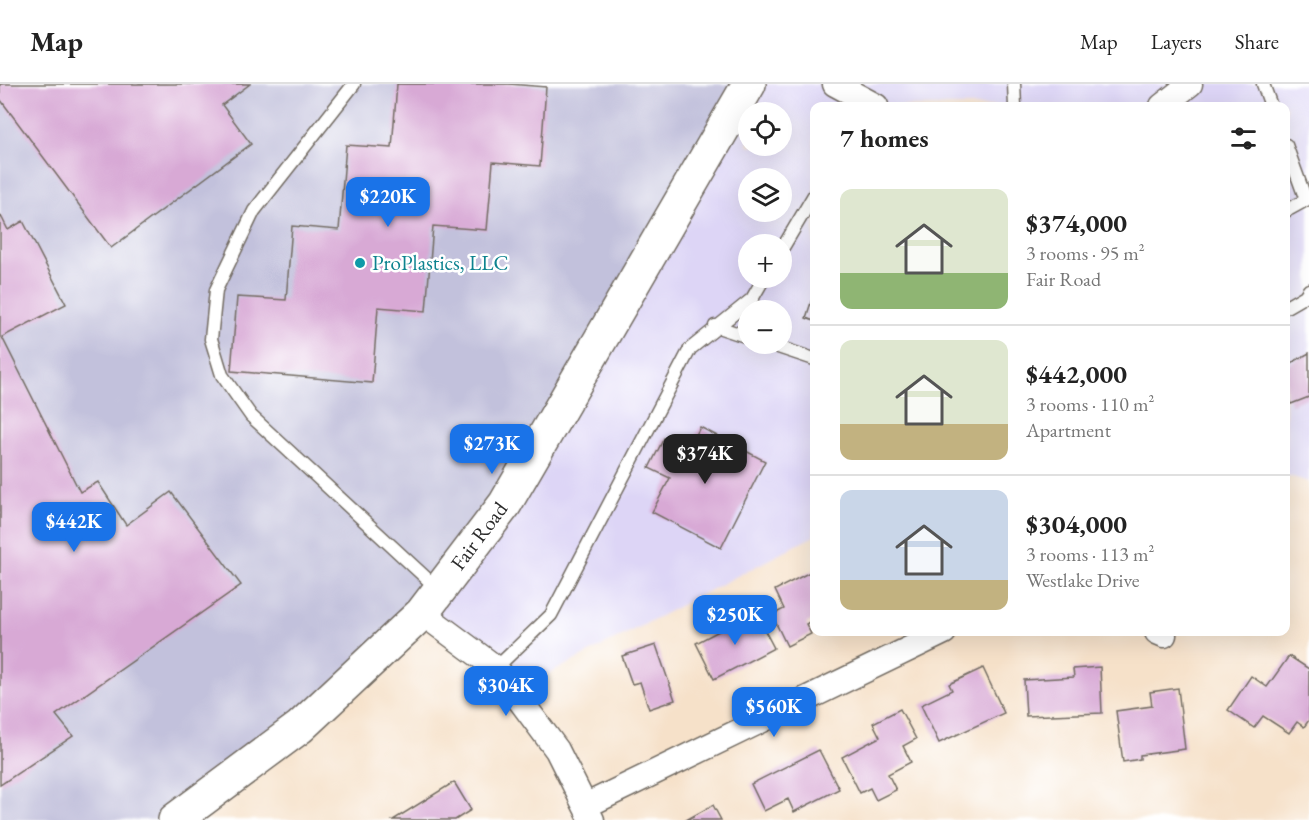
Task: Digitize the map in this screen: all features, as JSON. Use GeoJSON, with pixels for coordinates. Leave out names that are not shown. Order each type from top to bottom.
{"type":"FeatureCollection","features":[{"type":"Feature","properties":{"kind":"main road","name":"Fair Road"},"geometry":{"type":"LineString","coordinates":[[175,820],[300,727],[430,601],[505,504],[749,84]]}},
{"type":"Feature","properties":{"kind":"street"},"geometry":{"type":"LineString","coordinates":[[835,84],[869,102]]}},
{"type":"Feature","properties":{"kind":"street"},"geometry":{"type":"LineString","coordinates":[[1166,102],[1190,84]]}},
{"type":"Feature","properties":{"kind":"street"},"geometry":{"type":"LineString","coordinates":[[430,601],[496,668],[557,750],[589,813],[936,636]]}},
{"type":"Feature","properties":{"kind":"lane"},"geometry":{"type":"LineString","coordinates":[[354,84],[254,211],[216,290],[211,339],[222,375],[251,416],[430,601]]}},
{"type":"Feature","properties":{"kind":"lane"},"geometry":{"type":"LineString","coordinates":[[1014,84],[1015,102]]}},
{"type":"Feature","properties":{"kind":"lane"},"geometry":{"type":"LineString","coordinates":[[1263,84],[1270,102]]}},
{"type":"Feature","properties":{"kind":"lane"},"geometry":{"type":"LineString","coordinates":[[1290,156],[1308,205],[1290,210]]}},
{"type":"Feature","properties":{"kind":"lane"},"geometry":{"type":"LineString","coordinates":[[791,234],[810,202]]}},
{"type":"Feature","properties":{"kind":"lane"},"geometry":{"type":"LineString","coordinates":[[496,668],[551,615],[690,349],[715,326],[752,298],[758,288]]}},
{"type":"Feature","properties":{"kind":"lane"},"geometry":{"type":"LineString","coordinates":[[1290,305],[1305,296],[1309,290]]}},
{"type":"Feature","properties":{"kind":"lane"},"geometry":{"type":"LineString","coordinates":[[715,326],[738,334]]}},
{"type":"Feature","properties":{"kind":"lane"},"geometry":{"type":"LineString","coordinates":[[792,352],[810,358]]}},
{"type":"Feature","properties":{"kind":"shaded area"},"geometry":{"type":"Polygon","coordinates":[[[0,84],[749,84],[439,590],[175,820],[0,820],[0,84]]]}},
{"type":"Feature","properties":{"kind":"shaded area"},"geometry":{"type":"Polygon","coordinates":[[[749,84],[1309,84],[1309,482],[1290,476],[1290,102],[810,102],[810,538],[514,692],[422,613],[749,84]]]}},
{"type":"Feature","properties":{"kind":"building"},"geometry":{"type":"Polygon","coordinates":[[[0,84],[250,84],[222,105],[251,144],[111,248],[0,99],[0,84]]]}},
{"type":"Feature","properties":{"kind":"building","name":"ProPlastics, LLC"},"geometry":{"type":"Polygon","coordinates":[[[397,84],[509,84],[546,87],[540,166],[493,162],[487,230],[433,226],[426,311],[378,307],[372,383],[231,371],[237,297],[286,300],[292,226],[339,230],[346,145],[392,148],[397,84]]]}},
{"type":"Feature","properties":{"kind":"building"},"geometry":{"type":"Polygon","coordinates":[[[0,214],[8,230],[23,221],[66,304],[2,337],[80,492],[98,482],[126,525],[171,492],[241,585],[56,715],[73,736],[0,785],[0,214]]]}},
{"type":"Feature","properties":{"kind":"building"},"geometry":{"type":"Polygon","coordinates":[[[810,306],[810,320],[806,318],[810,306]]]}},
{"type":"Feature","properties":{"kind":"building"},"geometry":{"type":"Polygon","coordinates":[[[1309,353],[1309,397],[1291,404],[1290,402],[1290,364],[1309,353]]]}},
{"type":"Feature","properties":{"kind":"building"},"geometry":{"type":"Polygon","coordinates":[[[700,427],[765,461],[721,548],[652,512],[670,478],[649,468],[664,438],[688,451],[700,427]]]}},
{"type":"Feature","properties":{"kind":"building"},"geometry":{"type":"Polygon","coordinates":[[[810,572],[810,622],[806,624],[810,634],[787,646],[772,615],[784,609],[775,590],[810,572]]]}},
{"type":"Feature","properties":{"kind":"building"},"geometry":{"type":"Polygon","coordinates":[[[755,612],[774,648],[714,679],[696,643],[755,612]]]}},
{"type":"Feature","properties":{"kind":"building"},"geometry":{"type":"Polygon","coordinates":[[[656,645],[675,700],[649,709],[640,682],[632,684],[622,656],[656,645]]]}},
{"type":"Feature","properties":{"kind":"building"},"geometry":{"type":"Polygon","coordinates":[[[1289,656],[1309,669],[1309,720],[1304,727],[1297,722],[1289,733],[1263,716],[1254,728],[1228,710],[1251,676],[1267,687],[1289,656]]]}},
{"type":"Feature","properties":{"kind":"building"},"geometry":{"type":"Polygon","coordinates":[[[1100,667],[1102,713],[1026,716],[1024,680],[1074,677],[1073,669],[1100,667]]]}},
{"type":"Feature","properties":{"kind":"building"},"geometry":{"type":"Polygon","coordinates":[[[983,668],[1004,713],[939,743],[921,705],[952,690],[949,684],[983,668]]]}},
{"type":"Feature","properties":{"kind":"building"},"geometry":{"type":"Polygon","coordinates":[[[1178,688],[1185,749],[1140,755],[1140,759],[1123,762],[1116,711],[1152,706],[1150,692],[1178,688]]]}},
{"type":"Feature","properties":{"kind":"building"},"geometry":{"type":"Polygon","coordinates":[[[900,709],[916,739],[903,746],[911,762],[888,774],[896,790],[876,800],[870,788],[860,793],[842,757],[880,737],[873,723],[900,709]]]}},
{"type":"Feature","properties":{"kind":"building"},"geometry":{"type":"Polygon","coordinates":[[[819,750],[839,789],[794,812],[788,799],[764,811],[751,784],[819,750]]]}},
{"type":"Feature","properties":{"kind":"building"},"geometry":{"type":"Polygon","coordinates":[[[454,782],[471,810],[455,820],[393,820],[454,782]]]}},
{"type":"Feature","properties":{"kind":"building"},"geometry":{"type":"Polygon","coordinates":[[[713,805],[721,820],[686,820],[713,805]]]}},
{"type":"Feature","properties":{"kind":"place","name":"ProPlastics, LLC"},"geometry":{"type":"Point","coordinates":[360,263]}}]}
